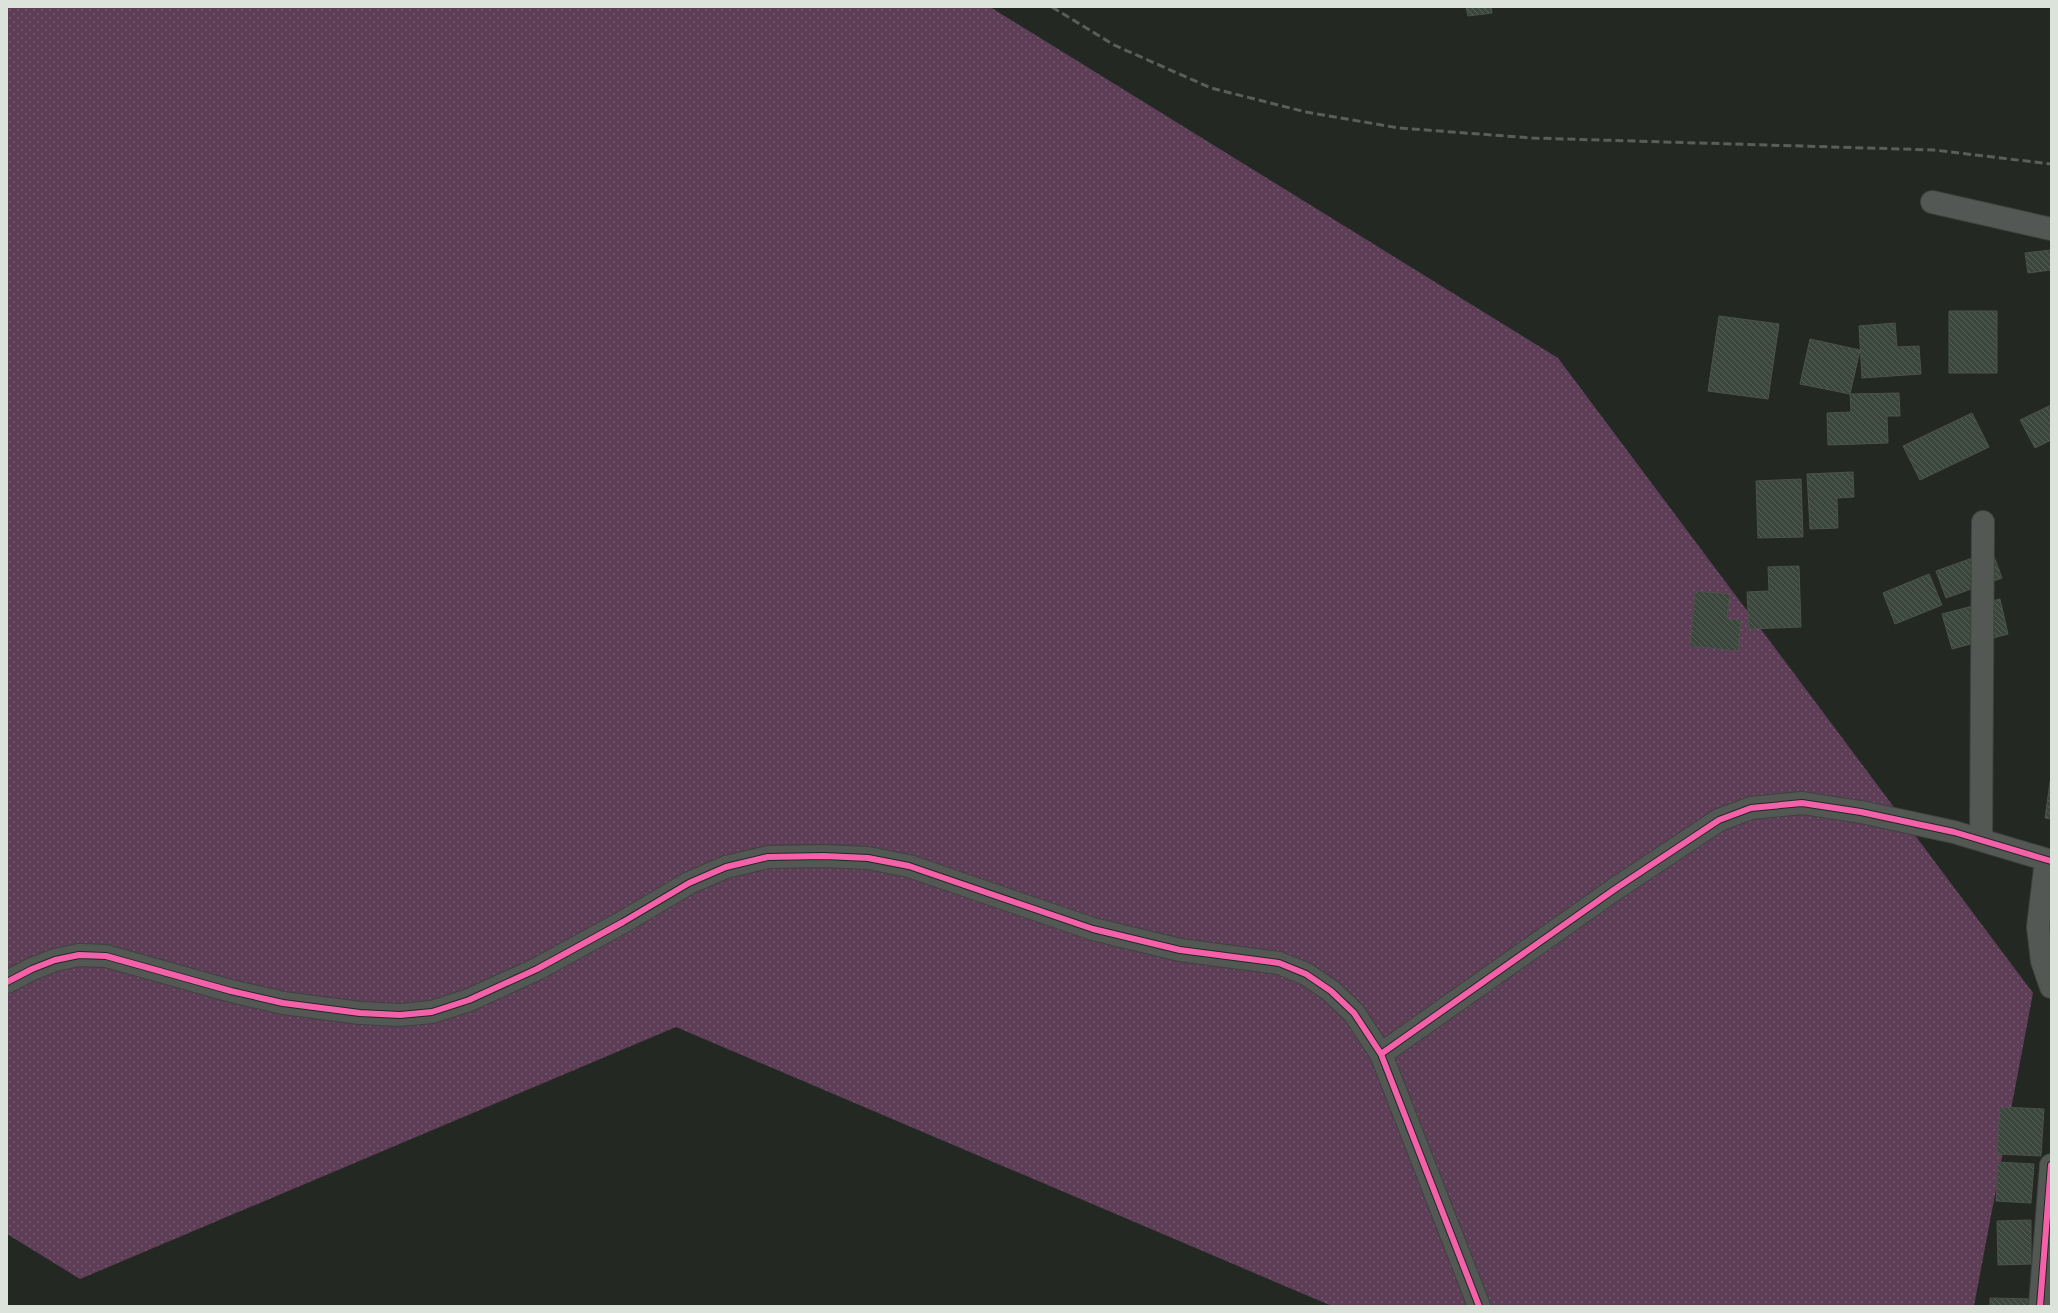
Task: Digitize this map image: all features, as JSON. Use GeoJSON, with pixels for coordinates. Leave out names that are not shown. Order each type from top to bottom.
{"type":"FeatureCollection","features":[{"type":"Feature","properties":{"kind":"street"},"geometry":{"type":"LineString","coordinates":[[1932,202],[2051,229]]}},
{"type":"Feature","properties":{"kind":"street"},"geometry":{"type":"LineString","coordinates":[[1981,840],[1983,522]]}},
{"type":"Feature","properties":{"kind":"street"},"geometry":{"type":"LineString","coordinates":[[1381,1054],[1615,889],[1719,820],[1751,808],[1802,803],[1861,812],[1954,832],[2049,861],[2038,927],[2042,961],[2051,988]]}},
{"type":"Feature","properties":{"kind":"street"},"geometry":{"type":"LineString","coordinates":[[7,982],[32,969],[55,960],[79,955],[106,956],[231,991],[284,1003],[367,1014],[400,1015],[432,1012],[470,1000],[537,969],[623,922],[688,883],[726,867],[768,857],[824,856],[868,858],[909,866],[1093,929],[1173,948],[1278,963],[1306,974],[1331,991],[1354,1013],[1381,1054],[1479,1306]]}},
{"type":"Feature","properties":{"kind":"street"},"geometry":{"type":"LineString","coordinates":[[2040,1306],[2051,1165]]}},
{"type":"Feature","properties":{"kind":"shaded area"},"geometry":{"type":"Polygon","coordinates":[[[7,7],[990,7],[1558,358],[2033,993],[1974,1306],[1332,1306],[676,1027],[80,1279],[7,1234],[7,7]]]}},
{"type":"Feature","properties":{"kind":"building"},"geometry":{"type":"Polygon","coordinates":[[[1466,7],[1491,7],[1492,13],[1468,16],[1466,7]]]}},
{"type":"Feature","properties":{"kind":"building"},"geometry":{"type":"Polygon","coordinates":[[[2051,250],[2051,270],[2028,273],[2025,253],[2051,250]]]}},
{"type":"Feature","properties":{"kind":"building"},"geometry":{"type":"Polygon","coordinates":[[[1949,311],[1997,311],[1997,373],[1949,373],[1949,311]]]}},
{"type":"Feature","properties":{"kind":"building"},"geometry":{"type":"Polygon","coordinates":[[[1719,316],[1779,324],[1768,399],[1708,391],[1719,316]]]}},
{"type":"Feature","properties":{"kind":"building"},"geometry":{"type":"Polygon","coordinates":[[[1895,323],[1897,347],[1919,346],[1921,374],[1862,378],[1859,326],[1895,323]]]}},
{"type":"Feature","properties":{"kind":"building"},"geometry":{"type":"Polygon","coordinates":[[[1810,339],[1860,350],[1850,394],[1800,384],[1810,339]]]}},
{"type":"Feature","properties":{"kind":"building"},"geometry":{"type":"Polygon","coordinates":[[[1899,393],[1900,416],[1887,416],[1888,443],[1828,445],[1827,413],[1851,412],[1850,394],[1899,393]]]}},
{"type":"Feature","properties":{"kind":"building"},"geometry":{"type":"Polygon","coordinates":[[[2051,405],[2051,440],[2035,448],[2020,420],[2051,405]]]}},
{"type":"Feature","properties":{"kind":"building"},"geometry":{"type":"Polygon","coordinates":[[[1972,413],[1989,447],[1920,480],[1903,446],[1972,413]]]}},
{"type":"Feature","properties":{"kind":"building"},"geometry":{"type":"Polygon","coordinates":[[[1853,472],[1854,497],[1837,498],[1838,528],[1810,529],[1807,474],[1853,472]]]}},
{"type":"Feature","properties":{"kind":"building"},"geometry":{"type":"Polygon","coordinates":[[[1801,479],[1803,537],[1758,538],[1756,481],[1801,479]]]}},
{"type":"Feature","properties":{"kind":"building"},"geometry":{"type":"Polygon","coordinates":[[[1992,551],[2002,578],[1946,598],[1936,571],[1992,551]]]}},
{"type":"Feature","properties":{"kind":"building"},"geometry":{"type":"Polygon","coordinates":[[[1799,566],[1801,627],[1749,629],[1747,592],[1769,591],[1768,567],[1799,566]]]}},
{"type":"Feature","properties":{"kind":"building"},"geometry":{"type":"Polygon","coordinates":[[[1929,574],[1942,605],[1895,624],[1883,593],[1929,574]]]}},
{"type":"Feature","properties":{"kind":"building"},"geometry":{"type":"Polygon","coordinates":[[[1695,591],[1730,594],[1727,619],[1741,620],[1738,651],[1690,646],[1695,591]]]}},
{"type":"Feature","properties":{"kind":"building"},"geometry":{"type":"Polygon","coordinates":[[[2000,599],[2008,634],[1952,649],[1942,614],[2000,599]]]}},
{"type":"Feature","properties":{"kind":"building"},"geometry":{"type":"Polygon","coordinates":[[[2051,775],[2051,819],[2045,818],[2051,775]]]}},
{"type":"Feature","properties":{"kind":"building"},"geometry":{"type":"Polygon","coordinates":[[[2000,1107],[2044,1109],[2041,1156],[1997,1154],[2000,1107]]]}},
{"type":"Feature","properties":{"kind":"building"},"geometry":{"type":"Polygon","coordinates":[[[1998,1162],[2034,1164],[2031,1203],[1996,1201],[1998,1162]]]}},
{"type":"Feature","properties":{"kind":"building"},"geometry":{"type":"Polygon","coordinates":[[[2031,1220],[2031,1264],[1998,1265],[1997,1221],[2031,1220]]]}},
{"type":"Feature","properties":{"kind":"building"},"geometry":{"type":"Polygon","coordinates":[[[1990,1298],[2032,1299],[2032,1306],[1990,1306],[1990,1298]]]}},
{"type":"Feature","properties":{"kind":"railway"},"geometry":{"type":"LineString","coordinates":[[1052,7],[1114,45],[1211,88],[1306,112],[1399,128],[1532,138],[1934,150],[2051,164]]}},
{"type":"Feature","properties":{"kind":"cycle path"},"geometry":{"type":"LineString","coordinates":[[1381,1054],[1615,889],[1719,820],[1751,808],[1802,803],[1861,812],[1954,832],[2051,861]]}},
{"type":"Feature","properties":{"kind":"cycle path"},"geometry":{"type":"LineString","coordinates":[[7,982],[32,969],[55,960],[79,955],[106,956],[231,991],[283,1003],[360,1013],[400,1015],[432,1012],[469,1000],[537,969],[623,922],[689,883],[726,867],[768,857],[824,856],[868,858],[909,866],[1093,929],[1180,950],[1279,963],[1306,974],[1331,991],[1354,1013],[1381,1054],[1479,1306]]}},
{"type":"Feature","properties":{"kind":"cycle path"},"geometry":{"type":"LineString","coordinates":[[2040,1306],[2051,1165]]}}]}
